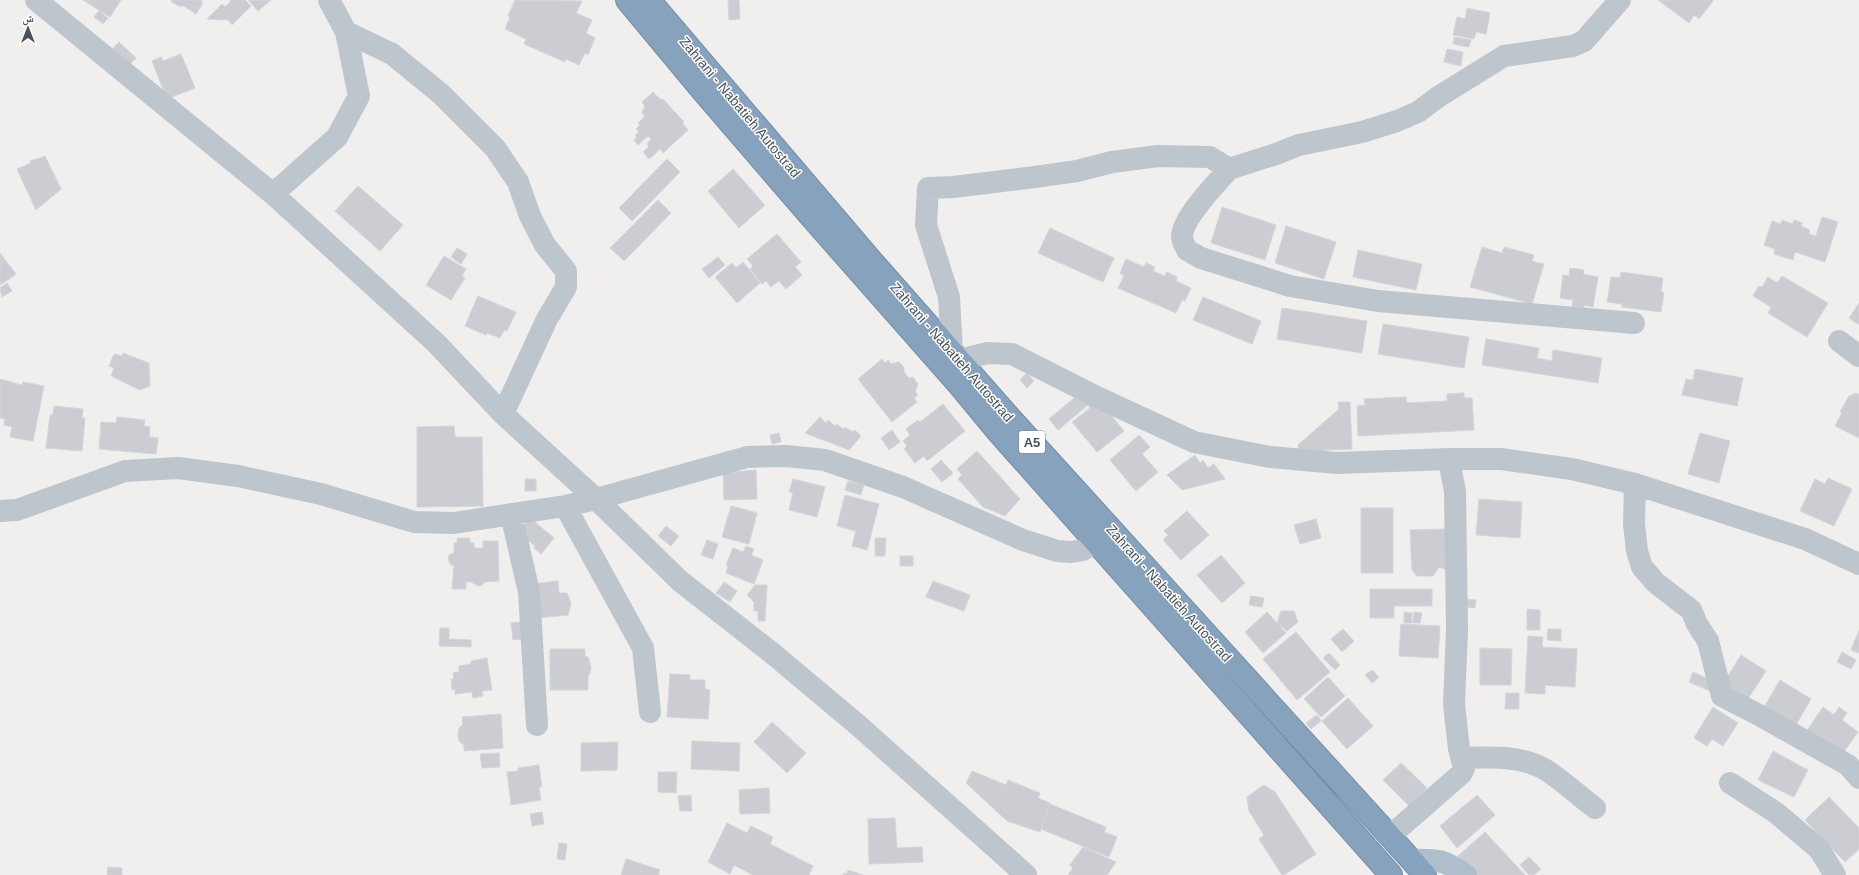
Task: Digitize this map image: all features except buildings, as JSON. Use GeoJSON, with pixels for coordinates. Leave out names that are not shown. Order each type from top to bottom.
{"type":"FeatureCollection","features":[{"type":"Feature","properties":{"kind":"highway","name":"Zahrani - Nabatieh Autostrad"},"geometry":{"type":"LineString","coordinates":[[627,0],[766,164],[961,368]]}},
{"type":"Feature","properties":{"kind":"highway","name":"Zahrani - Nabatieh Autostrad"},"geometry":{"type":"LineString","coordinates":[[649,0],[961,368],[1096,542],[1391,875]]}},
{"type":"Feature","properties":{"kind":"highway","name":"Zahrani - Nabatieh Autostrad"},"geometry":{"type":"LineString","coordinates":[[1005,426],[1390,836],[1418,868]]}},
{"type":"Feature","properties":{"kind":"main road"},"geometry":{"type":"LineString","coordinates":[[1418,868],[1437,860],[1455,867],[1466,875]]}},
{"type":"Feature","properties":{"kind":"street"},"geometry":{"type":"LineString","coordinates":[[36,0],[273,194],[436,343],[503,414],[596,499],[680,581],[772,653],[847,716],[1026,875]]}},
{"type":"Feature","properties":{"kind":"street"},"geometry":{"type":"LineString","coordinates":[[273,194],[337,136],[360,96],[346,32],[329,0]]}},
{"type":"Feature","properties":{"kind":"street"},"geometry":{"type":"LineString","coordinates":[[1620,0],[1584,41],[1573,46],[1504,56],[1438,97],[1418,112],[1397,121],[1362,132],[1299,145],[1229,170],[1194,211],[1182,236],[1187,250],[1201,258],[1290,286],[1378,301],[1634,323]]}},
{"type":"Feature","properties":{"kind":"street"},"geometry":{"type":"LineString","coordinates":[[346,32],[392,54],[441,94],[495,148],[518,182],[530,216],[545,245],[566,271],[566,287],[547,319],[503,414]]}},
{"type":"Feature","properties":{"kind":"street"},"geometry":{"type":"LineString","coordinates":[[1229,170],[1210,157],[1138,157],[1035,177],[953,187],[928,188],[926,225],[949,297],[961,368],[988,352],[1012,354],[1194,442],[1270,457],[1337,462],[1501,459],[1572,469],[1635,484],[1805,539],[1859,564]]}},
{"type":"Feature","properties":{"kind":"street"},"geometry":{"type":"LineString","coordinates":[[1839,341],[1859,356]]}},
{"type":"Feature","properties":{"kind":"street"},"geometry":{"type":"LineString","coordinates":[[0,511],[17,510],[125,471],[178,468],[238,476],[320,494],[414,522],[454,523],[564,506],[596,499],[747,457],[786,456],[825,460],[903,487],[1024,540],[1057,551],[1071,552],[1083,550],[1096,542]]}},
{"type":"Feature","properties":{"kind":"street"},"geometry":{"type":"LineString","coordinates":[[1390,836],[1461,774],[1464,768],[1459,749],[1454,704],[1457,631],[1455,492],[1449,459]]}},
{"type":"Feature","properties":{"kind":"street"},"geometry":{"type":"LineString","coordinates":[[1635,484],[1634,524],[1637,551],[1642,567],[1656,583],[1691,610],[1697,624],[1708,641],[1722,696],[1848,765],[1859,778]]}},
{"type":"Feature","properties":{"kind":"street"},"geometry":{"type":"LineString","coordinates":[[564,506],[644,648],[650,712]]}},
{"type":"Feature","properties":{"kind":"street"},"geometry":{"type":"LineString","coordinates":[[511,514],[529,592],[537,725]]}},
{"type":"Feature","properties":{"kind":"street"},"geometry":{"type":"LineString","coordinates":[[1462,758],[1494,756],[1533,765],[1546,770],[1595,808]]}},
{"type":"Feature","properties":{"kind":"street"},"geometry":{"type":"LineString","coordinates":[[1730,783],[1775,812],[1819,849],[1835,875]]}}]}
